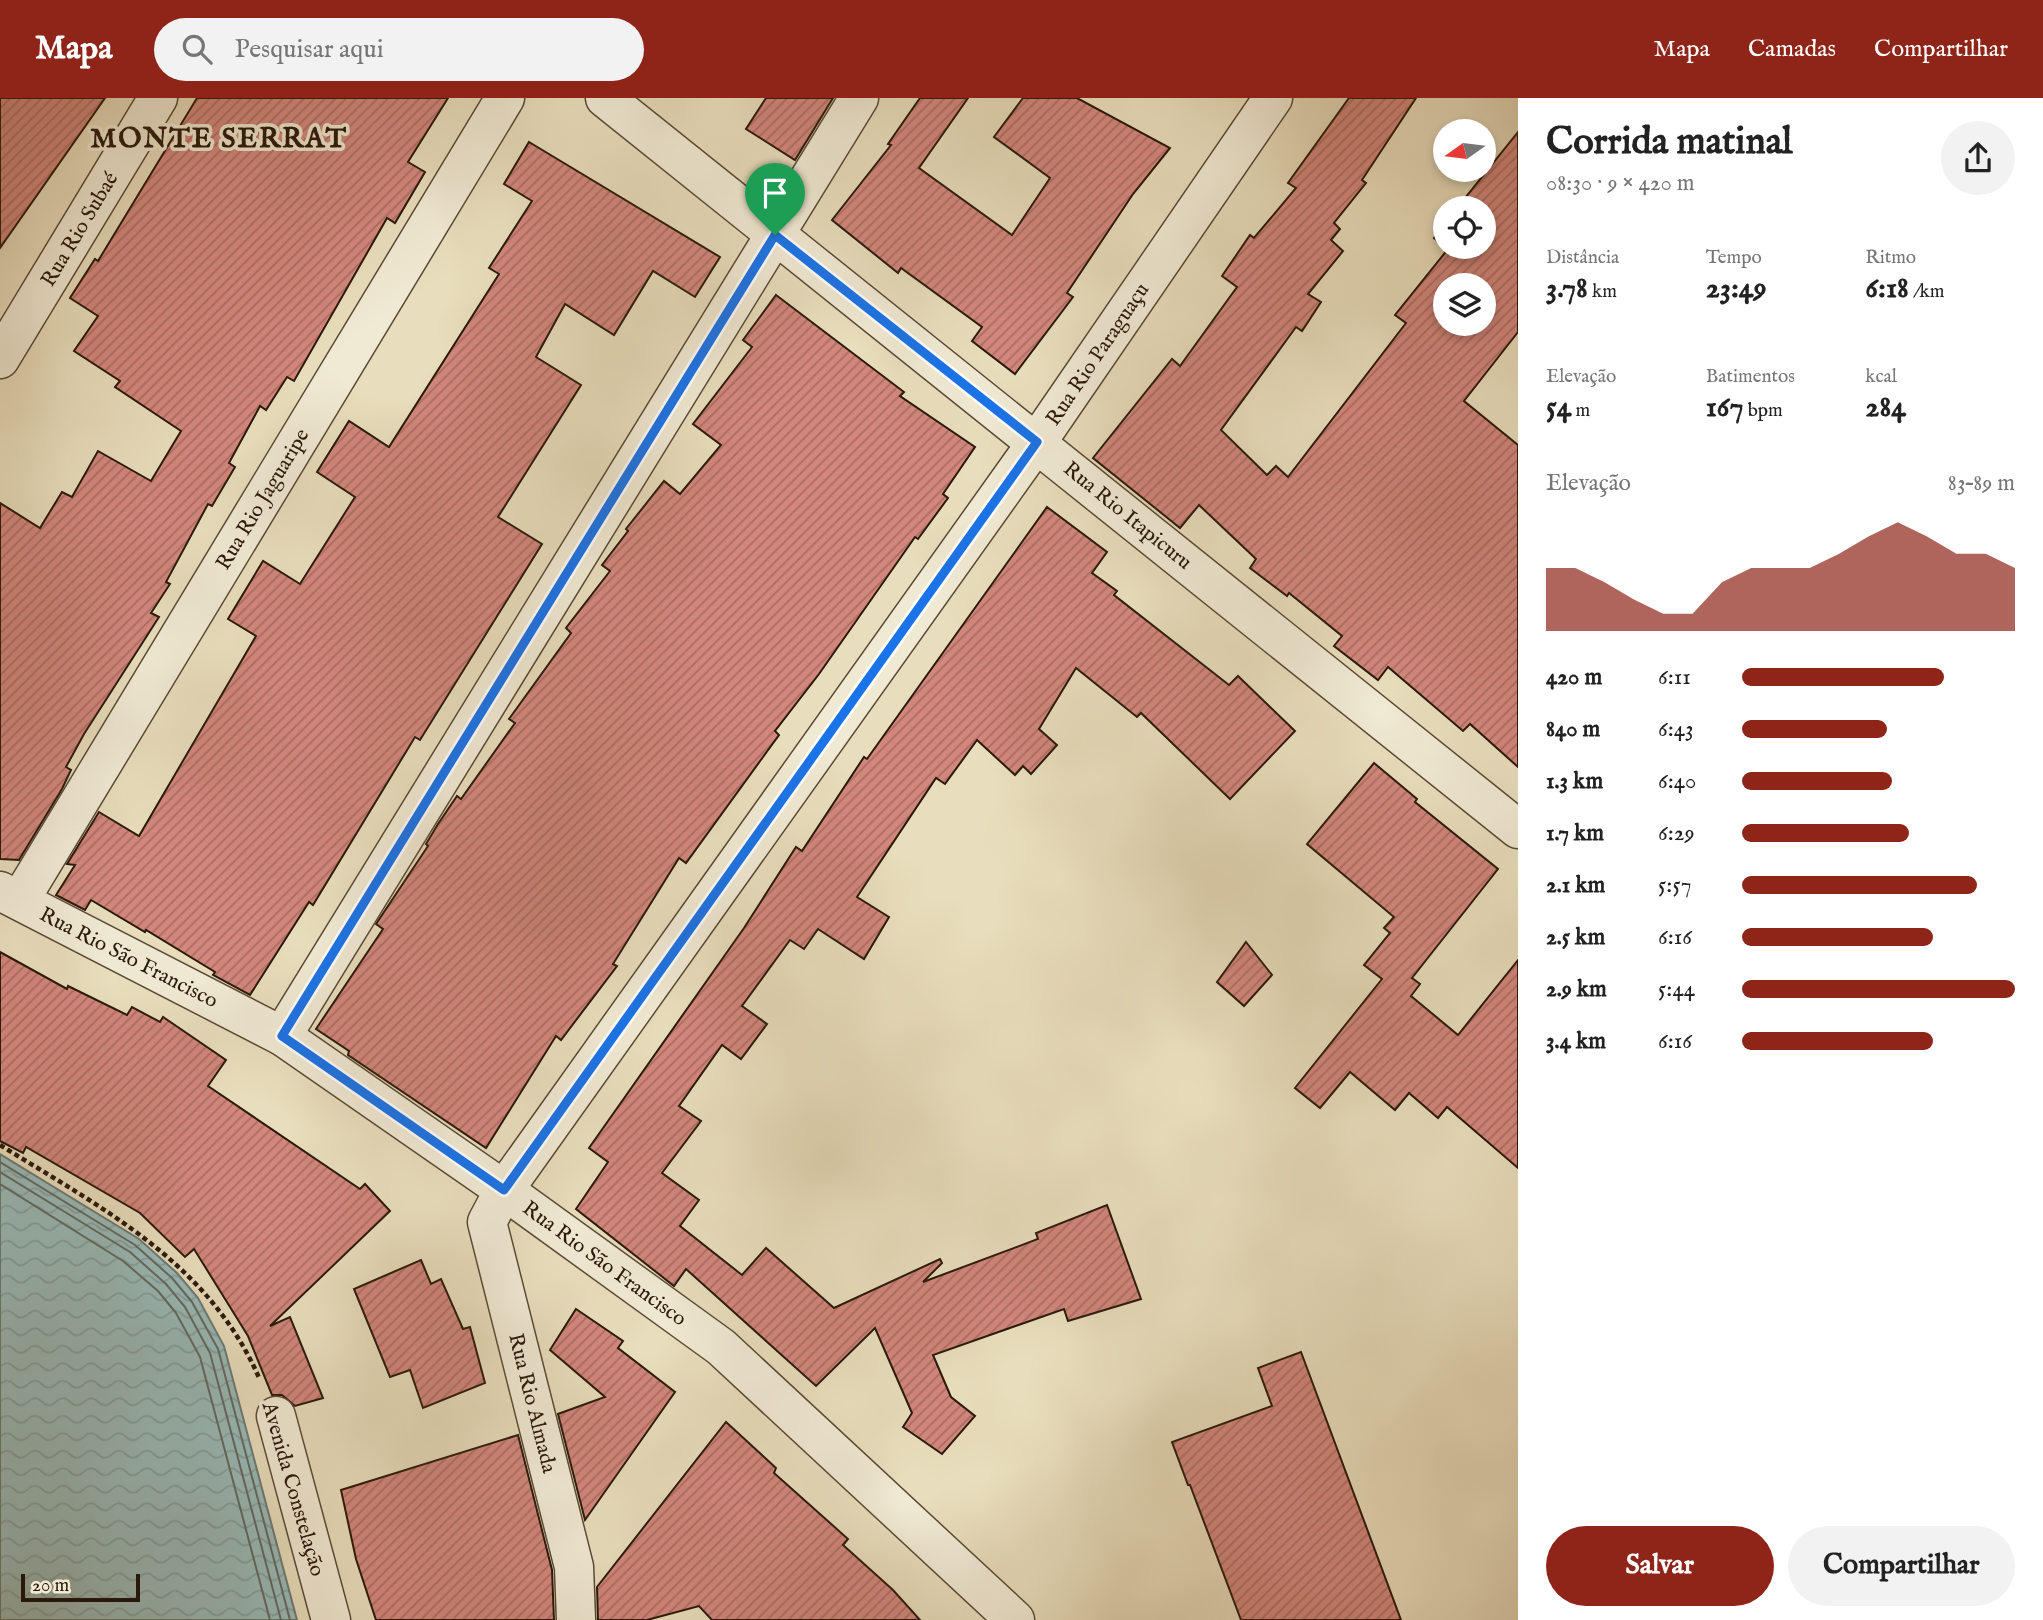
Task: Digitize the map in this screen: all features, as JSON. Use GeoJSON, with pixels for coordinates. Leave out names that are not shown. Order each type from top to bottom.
{"type":"FeatureCollection","features":[{"type":"Feature","properties":{"kind":"street","name":"Rua Rio Subaé"},"geometry":{"type":"LineString","coordinates":[[0,359],[158,98]]}},
{"type":"Feature","properties":{"kind":"street","name":"Rua Rio Jaguaripe"},"geometry":{"type":"LineString","coordinates":[[10,896],[505,98]]}},
{"type":"Feature","properties":{"kind":"street","name":"Rua Rio Itapicuru"},"geometry":{"type":"LineString","coordinates":[[605,98],[1518,829]]}},
{"type":"Feature","properties":{"kind":"street"},"geometry":{"type":"LineString","coordinates":[[282,1036],[859,98]]}},
{"type":"Feature","properties":{"kind":"street","name":"Rua Rio Paraguaçu"},"geometry":{"type":"LineString","coordinates":[[504,1190],[1037,442],[1273,98]]}},
{"type":"Feature","properties":{"kind":"street","name":"Rua Rio São Francisco"},"geometry":{"type":"LineString","coordinates":[[10,896],[282,1036],[504,1190],[721,1347],[1015,1620]]}},
{"type":"Feature","properties":{"kind":"street","name":"Rua Rio Almada"},"geometry":{"type":"LineString","coordinates":[[504,1190],[487,1222],[574,1567],[576,1620]]}},
{"type":"Feature","properties":{"kind":"street","name":"Avenida Constelação"},"geometry":{"type":"LineString","coordinates":[[276,1416],[331,1620]]}},
{"type":"Feature","properties":{"kind":"path","name":"Avenida Constelação"},"geometry":{"type":"LineString","coordinates":[[0,1145],[132,1227],[175,1260],[214,1305],[248,1351],[276,1416]]}},
{"type":"Feature","properties":{"kind":"water"},"geometry":{"type":"Polygon","coordinates":[[[0,1154],[139,1239],[177,1273],[198,1298],[224,1346],[297,1620],[0,1620],[0,1154]]]}},
{"type":"Feature","properties":{"kind":"building"},"geometry":{"type":"Polygon","coordinates":[[[0,98],[105,98],[0,248],[0,98]]]}},
{"type":"Feature","properties":{"kind":"building"},"geometry":{"type":"Polygon","coordinates":[[[197,98],[448,98],[408,162],[425,172],[395,223],[387,218],[294,381],[287,377],[266,410],[260,406],[229,463],[235,467],[212,506],[208,504],[166,582],[170,584],[151,613],[159,617],[84,734],[66,767],[71,770],[62,789],[19,860],[0,859],[0,503],[40,528],[62,492],[72,497],[98,451],[151,481],[181,431],[115,387],[120,381],[74,351],[98,316],[70,298],[95,259],[98,261],[197,98]]]}},
{"type":"Feature","properties":{"kind":"building"},"geometry":{"type":"Polygon","coordinates":[[[766,98],[833,98],[795,160],[746,129],[766,98]]]}},
{"type":"Feature","properties":{"kind":"building"},"geometry":{"type":"Polygon","coordinates":[[[920,98],[968,98],[919,168],[1012,235],[1050,178],[994,137],[1023,98],[1077,98],[1170,148],[1133,194],[1067,293],[1073,297],[1015,374],[972,341],[982,327],[901,268],[898,273],[832,220],[891,145],[888,144],[920,98]]]}},
{"type":"Feature","properties":{"kind":"building"},"geometry":{"type":"Polygon","coordinates":[[[1349,98],[1416,98],[1362,180],[1366,183],[1334,223],[1340,229],[1331,240],[1343,251],[1308,294],[1321,302],[1302,331],[1296,327],[1221,430],[1267,475],[1276,466],[1288,477],[1406,323],[1395,315],[1440,259],[1496,259],[1496,196],[1467,196],[1478,182],[1496,182],[1496,159],[1518,132],[1518,332],[1464,401],[1518,445],[1518,767],[1470,724],[1463,731],[1388,667],[1378,680],[1334,646],[1342,636],[1289,593],[1287,596],[1250,568],[1256,559],[1199,505],[1180,528],[1093,458],[1172,359],[1180,366],[1237,287],[1222,276],[1250,235],[1254,238],[1296,188],[1288,183],[1349,98]]]}},
{"type":"Feature","properties":{"kind":"building"},"geometry":{"type":"Polygon","coordinates":[[[529,142],[720,257],[695,297],[653,271],[614,335],[565,304],[536,357],[581,385],[498,517],[542,544],[420,740],[415,737],[313,905],[309,902],[250,995],[213,975],[215,972],[146,930],[145,932],[91,900],[85,910],[56,895],[75,865],[67,864],[99,812],[139,836],[256,636],[228,619],[263,561],[300,584],[355,497],[317,472],[349,421],[389,447],[499,274],[489,268],[532,201],[504,184],[529,142]]]}},
{"type":"Feature","properties":{"kind":"building"},"geometry":{"type":"Polygon","coordinates":[[[776,295],[904,392],[900,396],[975,447],[943,494],[948,498],[918,539],[915,537],[819,674],[775,731],[779,735],[686,863],[679,858],[613,964],[617,966],[561,1040],[556,1036],[486,1148],[348,1055],[349,1051],[316,1029],[383,929],[376,924],[428,846],[426,844],[438,824],[457,796],[461,799],[515,723],[509,719],[571,633],[566,628],[610,571],[602,565],[628,531],[626,529],[664,481],[680,494],[721,445],[693,424],[752,347],[743,340],[776,295]]]}},
{"type":"Feature","properties":{"kind":"building"},"geometry":{"type":"Polygon","coordinates":[[[1047,507],[1107,552],[1092,573],[1117,591],[1114,595],[1229,685],[1238,676],[1295,731],[1230,799],[1141,713],[1137,717],[1076,668],[1039,729],[1057,745],[1031,774],[1023,766],[1015,775],[977,740],[945,784],[936,778],[857,897],[889,917],[864,959],[818,929],[804,949],[790,940],[742,1006],[767,1024],[741,1059],[722,1045],[679,1106],[701,1121],[662,1173],[699,1200],[680,1226],[742,1275],[766,1248],[834,1308],[940,1259],[942,1263],[923,1282],[1038,1239],[1036,1233],[1107,1205],[1141,1299],[1068,1321],[1064,1309],[933,1355],[951,1397],[975,1416],[942,1454],[903,1427],[912,1413],[875,1328],[816,1386],[686,1269],[674,1286],[576,1209],[608,1162],[589,1148],[744,928],[796,847],[802,851],[864,757],[867,759],[1047,507]]]}},
{"type":"Feature","properties":{"kind":"building"},"geometry":{"type":"Polygon","coordinates":[[[1374,763],[1417,799],[1415,802],[1498,869],[1412,978],[1420,984],[1411,996],[1458,1035],[1518,960],[1518,1168],[1447,1107],[1438,1118],[1409,1093],[1395,1110],[1350,1072],[1320,1108],[1295,1088],[1382,979],[1364,965],[1390,933],[1384,928],[1394,917],[1307,844],[1374,763]]]}},
{"type":"Feature","properties":{"kind":"building"},"geometry":{"type":"Polygon","coordinates":[[[1246,942],[1272,975],[1244,1006],[1217,982],[1246,942]]]}},
{"type":"Feature","properties":{"kind":"building"},"geometry":{"type":"Polygon","coordinates":[[[0,952],[67,989],[68,986],[127,1015],[132,1007],[160,1022],[163,1017],[226,1060],[208,1086],[360,1189],[365,1184],[390,1211],[270,1326],[290,1317],[323,1398],[295,1406],[282,1395],[272,1395],[248,1336],[194,1249],[185,1257],[140,1213],[26,1147],[23,1153],[0,1141],[0,952]]]}},
{"type":"Feature","properties":{"kind":"building"},"geometry":{"type":"Polygon","coordinates":[[[421,1260],[431,1284],[441,1279],[463,1329],[470,1327],[485,1383],[423,1408],[410,1370],[390,1377],[354,1289],[421,1260]]]}},
{"type":"Feature","properties":{"kind":"building"},"geometry":{"type":"Polygon","coordinates":[[[576,1309],[623,1341],[618,1348],[675,1392],[585,1520],[558,1414],[605,1397],[550,1350],[576,1309]]]}},
{"type":"Feature","properties":{"kind":"building"},"geometry":{"type":"Polygon","coordinates":[[[1301,1352],[1401,1620],[1241,1620],[1188,1485],[1172,1442],[1272,1406],[1258,1368],[1301,1352]]]}},
{"type":"Feature","properties":{"kind":"building"},"geometry":{"type":"Polygon","coordinates":[[[726,1422],[776,1468],[774,1473],[848,1539],[843,1545],[893,1590],[920,1620],[712,1620],[699,1606],[647,1620],[598,1620],[597,1587],[726,1422]]]}},
{"type":"Feature","properties":{"kind":"building"},"geometry":{"type":"Polygon","coordinates":[[[518,1435],[552,1570],[554,1620],[376,1620],[356,1559],[341,1490],[518,1435]]]}},
{"type":"Feature","properties":{"kind":"district","name":"MONTE SERRAT"},"geometry":{"type":"Point","coordinates":[219,137]}},
{"type":"Feature","properties":{"kind":"route"},"geometry":{"type":"LineString","coordinates":[[775,235],[1037,442],[504,1190],[282,1036],[775,235]]}}]}
